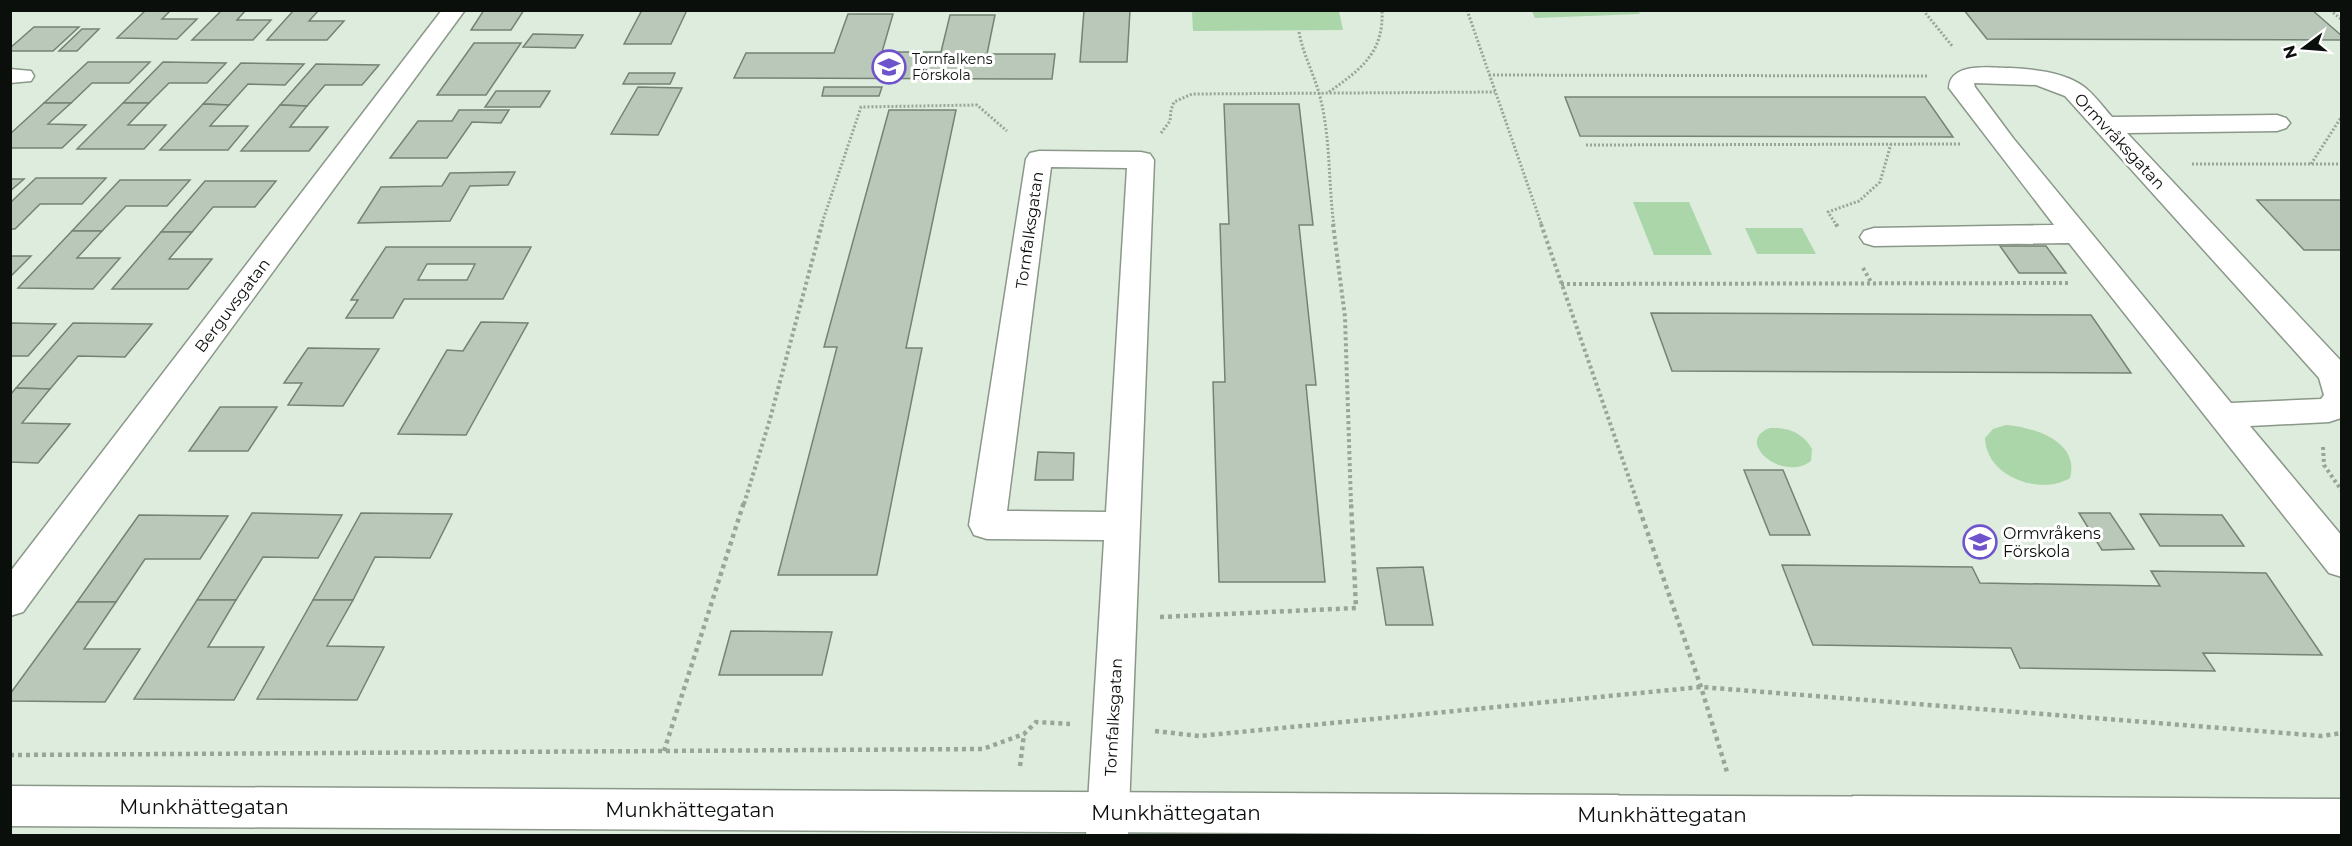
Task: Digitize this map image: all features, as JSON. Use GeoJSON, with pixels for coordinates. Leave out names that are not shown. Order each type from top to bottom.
{"type":"FeatureCollection","features":[{"type":"Feature","properties":{"kind":"street","name":"Berguvsgatan"},"geometry":{"type":"LineString","coordinates":[[10,601],[454,10]]}},
{"type":"Feature","properties":{"kind":"street","name":"Ormvråksgatan"},"geometry":{"type":"LineString","coordinates":[[1970,76],[2030,77],[2056,81],[2074,91],[2338,374],[2341,398],[2329,410],[2222,415]]}},
{"type":"Feature","properties":{"kind":"street"},"geometry":{"type":"LineString","coordinates":[[1970,76],[1962,80],[1962,88],[2004,144],[2342,563]]}},
{"type":"Feature","properties":{"kind":"street"},"geometry":{"type":"LineString","coordinates":[[2107,125],[2277,123]]}},
{"type":"Feature","properties":{"kind":"street","name":"Tornfalksgatan"},"geometry":{"type":"LineString","coordinates":[[1107,824],[1122,526],[1140,160],[1039,159],[987,525],[1122,526]]}},
{"type":"Feature","properties":{"kind":"street"},"geometry":{"type":"LineString","coordinates":[[1875,237],[2077,234]]}},
{"type":"Feature","properties":{"kind":"street","name":"Munkhättegatan"},"geometry":{"type":"LineString","coordinates":[[10,806],[1107,824],[1618,815],[2342,819]]}},
{"type":"Feature","properties":{"kind":"path"},"geometry":{"type":"LineString","coordinates":[[1328,93],[1366,63],[1377,48],[1384,27],[1382,10]]}},
{"type":"Feature","properties":{"kind":"path"},"geometry":{"type":"LineString","coordinates":[[1467,10],[1701,687],[1729,778]]}},
{"type":"Feature","properties":{"kind":"path"},"geometry":{"type":"LineString","coordinates":[[1489,75],[1970,76],[1956,51],[1923,10]]}},
{"type":"Feature","properties":{"kind":"path"},"geometry":{"type":"LineString","coordinates":[[2330,10],[2342,20]]}},
{"type":"Feature","properties":{"kind":"path"},"geometry":{"type":"LineString","coordinates":[[1150,617],[1356,608],[1345,317],[1332,213],[1326,131],[1319,93],[1302,48],[1299,32]]}},
{"type":"Feature","properties":{"kind":"path"},"geometry":{"type":"LineString","coordinates":[[1140,160],[1170,121],[1169,109],[1181,96],[1192,94],[1495,92]]}},
{"type":"Feature","properties":{"kind":"path"},"geometry":{"type":"LineString","coordinates":[[664,751],[767,430],[823,219],[861,107],[976,105],[1007,131]]}},
{"type":"Feature","properties":{"kind":"path"},"geometry":{"type":"LineString","coordinates":[[2310,164],[2342,116]]}},
{"type":"Feature","properties":{"kind":"path"},"geometry":{"type":"LineString","coordinates":[[1586,145],[2004,144]]}},
{"type":"Feature","properties":{"kind":"path"},"geometry":{"type":"LineString","coordinates":[[2142,164],[2342,164]]}},
{"type":"Feature","properties":{"kind":"path"},"geometry":{"type":"LineString","coordinates":[[1561,284],[2117,284]]}},
{"type":"Feature","properties":{"kind":"path"},"geometry":{"type":"LineString","coordinates":[[2325,444],[2321,456],[2327,473],[2342,491]]}},
{"type":"Feature","properties":{"kind":"path"},"geometry":{"type":"LineString","coordinates":[[10,755],[983,749],[1024,734],[1036,722],[1199,736],[1701,687],[2322,736],[2342,733]]}},
{"type":"Feature","properties":{"kind":"green space"},"geometry":{"type":"Polygon","coordinates":[[[1638,10],[1640,14],[1535,18],[1532,11],[1638,10]]]}},
{"type":"Feature","properties":{"kind":"green space"},"geometry":{"type":"Polygon","coordinates":[[[1192,11],[1339,11],[1343,30],[1193,31],[1192,11]]]}},
{"type":"Feature","properties":{"kind":"green space"},"geometry":{"type":"Polygon","coordinates":[[[1633,202],[1689,202],[1712,255],[1654,255],[1633,202]]]}},
{"type":"Feature","properties":{"kind":"green space"},"geometry":{"type":"Polygon","coordinates":[[[1745,228],[1802,228],[1816,254],[1757,254],[1745,228]]]}},
{"type":"Feature","properties":{"kind":"green space"},"geometry":{"type":"Polygon","coordinates":[[[2006,425],[2041,433],[2062,446],[2071,465],[2070,478],[2058,483],[2030,484],[2004,473],[1994,463],[1988,452],[1985,438],[1993,429],[2006,425]]]}},
{"type":"Feature","properties":{"kind":"green space"},"geometry":{"type":"Polygon","coordinates":[[[1770,428],[1789,430],[1800,435],[1812,449],[1811,461],[1800,466],[1788,467],[1766,458],[1759,450],[1757,442],[1760,434],[1770,428]]]}},
{"type":"Feature","properties":{"kind":"building"},"geometry":{"type":"Polygon","coordinates":[[[146,10],[171,10],[162,19],[197,19],[177,39],[117,38],[146,10]]]}},
{"type":"Feature","properties":{"kind":"building"},"geometry":{"type":"Polygon","coordinates":[[[222,10],[246,10],[237,20],[271,20],[253,40],[192,40],[222,10]]]}},
{"type":"Feature","properties":{"kind":"building"},"geometry":{"type":"Polygon","coordinates":[[[294,10],[319,10],[309,21],[344,21],[327,40],[267,40],[294,10]]]}},
{"type":"Feature","properties":{"kind":"building"},"geometry":{"type":"Polygon","coordinates":[[[484,10],[524,10],[511,30],[471,30],[484,10]]]}},
{"type":"Feature","properties":{"kind":"building"},"geometry":{"type":"Polygon","coordinates":[[[642,10],[687,10],[671,44],[624,44],[642,10]]]}},
{"type":"Feature","properties":{"kind":"building"},"geometry":{"type":"Polygon","coordinates":[[[1084,10],[1130,10],[1127,62],[1080,62],[1084,10]]]}},
{"type":"Feature","properties":{"kind":"building"},"geometry":{"type":"Polygon","coordinates":[[[1964,10],[2312,10],[2342,36],[2342,40],[1987,39],[1964,10]]]}},
{"type":"Feature","properties":{"kind":"building"},"geometry":{"type":"Polygon","coordinates":[[[848,14],[893,14],[882,52],[941,52],[950,15],[995,15],[987,54],[1055,54],[1052,79],[734,78],[746,53],[834,53],[848,14]]]}},
{"type":"Feature","properties":{"kind":"building"},"geometry":{"type":"Polygon","coordinates":[[[34,27],[79,27],[53,51],[10,51],[10,48],[34,27]]]}},
{"type":"Feature","properties":{"kind":"building"},"geometry":{"type":"Polygon","coordinates":[[[82,29],[99,29],[77,51],[59,51],[82,29]]]}},
{"type":"Feature","properties":{"kind":"building"},"geometry":{"type":"Polygon","coordinates":[[[533,34],[583,35],[575,48],[523,47],[533,34]]]}},
{"type":"Feature","properties":{"kind":"building"},"geometry":{"type":"Polygon","coordinates":[[[474,43],[521,43],[486,95],[437,95],[474,43]]]}},
{"type":"Feature","properties":{"kind":"building"},"geometry":{"type":"Polygon","coordinates":[[[88,62],[150,62],[129,83],[92,83],[71,103],[44,103],[88,62]]]}},
{"type":"Feature","properties":{"kind":"building"},"geometry":{"type":"Polygon","coordinates":[[[163,62],[226,63],[207,83],[169,83],[149,103],[123,103],[163,62]]]}},
{"type":"Feature","properties":{"kind":"building"},"geometry":{"type":"Polygon","coordinates":[[[241,63],[304,64],[285,85],[248,84],[229,105],[203,104],[241,63]]]}},
{"type":"Feature","properties":{"kind":"building"},"geometry":{"type":"Polygon","coordinates":[[[316,64],[379,65],[362,85],[325,85],[307,106],[280,105],[316,64]]]}},
{"type":"Feature","properties":{"kind":"building"},"geometry":{"type":"Polygon","coordinates":[[[629,73],[675,73],[670,84],[623,84],[629,73]]]}},
{"type":"Feature","properties":{"kind":"building"},"geometry":{"type":"Polygon","coordinates":[[[638,87],[682,88],[658,135],[611,134],[638,87]]]}},
{"type":"Feature","properties":{"kind":"building"},"geometry":{"type":"Polygon","coordinates":[[[824,87],[882,87],[879,96],[822,96],[824,87]]]}},
{"type":"Feature","properties":{"kind":"building"},"geometry":{"type":"Polygon","coordinates":[[[496,91],[550,91],[540,107],[485,107],[496,91]]]}},
{"type":"Feature","properties":{"kind":"building"},"geometry":{"type":"Polygon","coordinates":[[[1565,97],[1925,97],[1953,137],[1580,136],[1565,97]]]}},
{"type":"Feature","properties":{"kind":"building"},"geometry":{"type":"Polygon","coordinates":[[[44,103],[71,103],[48,124],[86,125],[62,148],[10,148],[10,134],[44,103]]]}},
{"type":"Feature","properties":{"kind":"building"},"geometry":{"type":"Polygon","coordinates":[[[123,103],[149,103],[128,125],[166,125],[144,149],[77,149],[123,103]]]}},
{"type":"Feature","properties":{"kind":"building"},"geometry":{"type":"Polygon","coordinates":[[[203,104],[229,105],[210,126],[248,126],[228,150],[160,150],[203,104]]]}},
{"type":"Feature","properties":{"kind":"building"},"geometry":{"type":"Polygon","coordinates":[[[1224,104],[1299,104],[1313,225],[1299,225],[1316,385],[1306,385],[1325,582],[1219,582],[1213,382],[1225,382],[1220,224],[1229,224],[1224,104]]]}},
{"type":"Feature","properties":{"kind":"building"},"geometry":{"type":"Polygon","coordinates":[[[280,105],[307,106],[290,127],[328,127],[309,151],[241,151],[280,105]]]}},
{"type":"Feature","properties":{"kind":"building"},"geometry":{"type":"Polygon","coordinates":[[[459,110],[509,110],[501,123],[472,122],[447,158],[390,158],[418,121],[452,121],[459,110]]]}},
{"type":"Feature","properties":{"kind":"building"},"geometry":{"type":"Polygon","coordinates":[[[889,110],[956,110],[906,348],[922,348],[877,575],[778,575],[837,347],[824,347],[889,110]]]}},
{"type":"Feature","properties":{"kind":"building"},"geometry":{"type":"Polygon","coordinates":[[[515,172],[508,185],[470,186],[450,221],[358,223],[381,187],[442,186],[450,173],[515,172]]]}},
{"type":"Feature","properties":{"kind":"building"},"geometry":{"type":"Polygon","coordinates":[[[36,178],[106,178],[82,204],[40,204],[15,229],[10,229],[10,203],[36,178]]]}},
{"type":"Feature","properties":{"kind":"building"},"geometry":{"type":"Polygon","coordinates":[[[10,179],[24,179],[10,191],[10,179]]]}},
{"type":"Feature","properties":{"kind":"building"},"geometry":{"type":"Polygon","coordinates":[[[120,180],[190,180],[167,206],[126,206],[102,231],[72,231],[120,180]]]}},
{"type":"Feature","properties":{"kind":"building"},"geometry":{"type":"Polygon","coordinates":[[[205,181],[276,181],[255,207],[213,207],[192,232],[161,232],[205,181]]]}},
{"type":"Feature","properties":{"kind":"building"},"geometry":{"type":"Polygon","coordinates":[[[2257,200],[2342,200],[2342,250],[2304,250],[2257,200]]]}},
{"type":"Feature","properties":{"kind":"building"},"geometry":{"type":"Polygon","coordinates":[[[72,231],[102,231],[77,258],[120,258],[93,289],[18,288],[72,231]]]}},
{"type":"Feature","properties":{"kind":"building"},"geometry":{"type":"Polygon","coordinates":[[[161,232],[192,232],[169,259],[212,259],[188,289],[112,289],[161,232]]]}},
{"type":"Feature","properties":{"kind":"building"},"geometry":{"type":"Polygon","coordinates":[[[2000,246],[2046,246],[2066,273],[2019,273],[2000,246]]]}},
{"type":"Feature","properties":{"kind":"building"},"geometry":{"type":"Polygon","coordinates":[[[386,247],[531,247],[503,299],[404,299],[393,318],[346,318],[358,300],[351,300],[386,247]],[[427,264],[418,280],[467,280],[475,264],[427,264]]]}},
{"type":"Feature","properties":{"kind":"building"},"geometry":{"type":"Polygon","coordinates":[[[10,256],[31,256],[10,277],[10,256]]]}},
{"type":"Feature","properties":{"kind":"building"},"geometry":{"type":"Polygon","coordinates":[[[1651,313],[2091,315],[2131,373],[1672,371],[1651,313]]]}},
{"type":"Feature","properties":{"kind":"building"},"geometry":{"type":"Polygon","coordinates":[[[481,322],[528,323],[466,435],[398,434],[447,350],[463,351],[481,322]]]}},
{"type":"Feature","properties":{"kind":"building"},"geometry":{"type":"Polygon","coordinates":[[[10,323],[56,324],[28,356],[10,356],[10,323]]]}},
{"type":"Feature","properties":{"kind":"building"},"geometry":{"type":"Polygon","coordinates":[[[73,323],[152,324],[125,357],[78,356],[50,389],[16,388],[73,323]]]}},
{"type":"Feature","properties":{"kind":"building"},"geometry":{"type":"Polygon","coordinates":[[[308,348],[379,349],[343,406],[288,405],[302,383],[284,383],[308,348]]]}},
{"type":"Feature","properties":{"kind":"building"},"geometry":{"type":"Polygon","coordinates":[[[16,388],[50,389],[22,423],[70,424],[38,463],[10,462],[10,395],[16,388]]]}},
{"type":"Feature","properties":{"kind":"building"},"geometry":{"type":"Polygon","coordinates":[[[220,407],[277,407],[248,451],[189,451],[220,407]]]}},
{"type":"Feature","properties":{"kind":"building"},"geometry":{"type":"Polygon","coordinates":[[[1038,452],[1074,453],[1073,480],[1035,480],[1038,452]]]}},
{"type":"Feature","properties":{"kind":"building"},"geometry":{"type":"Polygon","coordinates":[[[1744,470],[1783,470],[1810,535],[1770,535],[1744,470]]]}},
{"type":"Feature","properties":{"kind":"building"},"geometry":{"type":"Polygon","coordinates":[[[252,513],[342,515],[318,558],[263,557],[236,600],[197,600],[252,513]]]}},
{"type":"Feature","properties":{"kind":"building"},"geometry":{"type":"Polygon","coordinates":[[[361,513],[452,514],[430,558],[375,557],[353,600],[313,600],[361,513]]]}},
{"type":"Feature","properties":{"kind":"building"},"geometry":{"type":"Polygon","coordinates":[[[2079,513],[2110,513],[2134,549],[2102,550],[2079,513]]]}},
{"type":"Feature","properties":{"kind":"building"},"geometry":{"type":"Polygon","coordinates":[[[2140,514],[2222,515],[2244,546],[2160,546],[2140,514]]]}},
{"type":"Feature","properties":{"kind":"building"},"geometry":{"type":"Polygon","coordinates":[[[139,515],[228,516],[200,559],[145,559],[116,602],[77,602],[139,515]]]}},
{"type":"Feature","properties":{"kind":"building"},"geometry":{"type":"Polygon","coordinates":[[[1782,565],[1972,567],[1980,583],[2160,586],[2151,571],[2266,573],[2322,655],[2203,653],[2215,671],[2020,668],[2011,648],[1813,645],[1782,565]]]}},
{"type":"Feature","properties":{"kind":"building"},"geometry":{"type":"Polygon","coordinates":[[[1423,567],[1433,625],[1386,625],[1377,568],[1423,567]]]}},
{"type":"Feature","properties":{"kind":"building"},"geometry":{"type":"Polygon","coordinates":[[[197,600],[236,600],[208,647],[264,647],[234,700],[134,699],[197,600]]]}},
{"type":"Feature","properties":{"kind":"building"},"geometry":{"type":"Polygon","coordinates":[[[313,600],[353,600],[327,646],[384,647],[357,700],[257,699],[313,600]]]}},
{"type":"Feature","properties":{"kind":"building"},"geometry":{"type":"Polygon","coordinates":[[[77,602],[116,602],[84,649],[140,649],[105,702],[10,701],[10,694],[77,602]]]}},
{"type":"Feature","properties":{"kind":"building"},"geometry":{"type":"Polygon","coordinates":[[[731,631],[832,632],[822,675],[719,675],[731,631]]]}},
{"type":"Feature","properties":{"kind":"place","name":"Tornfalkens Förskola"},"geometry":{"type":"Point","coordinates":[889,67]}},
{"type":"Feature","properties":{"kind":"place","name":"Ormvråkens Förskola"},"geometry":{"type":"Point","coordinates":[1980,542]}}]}
